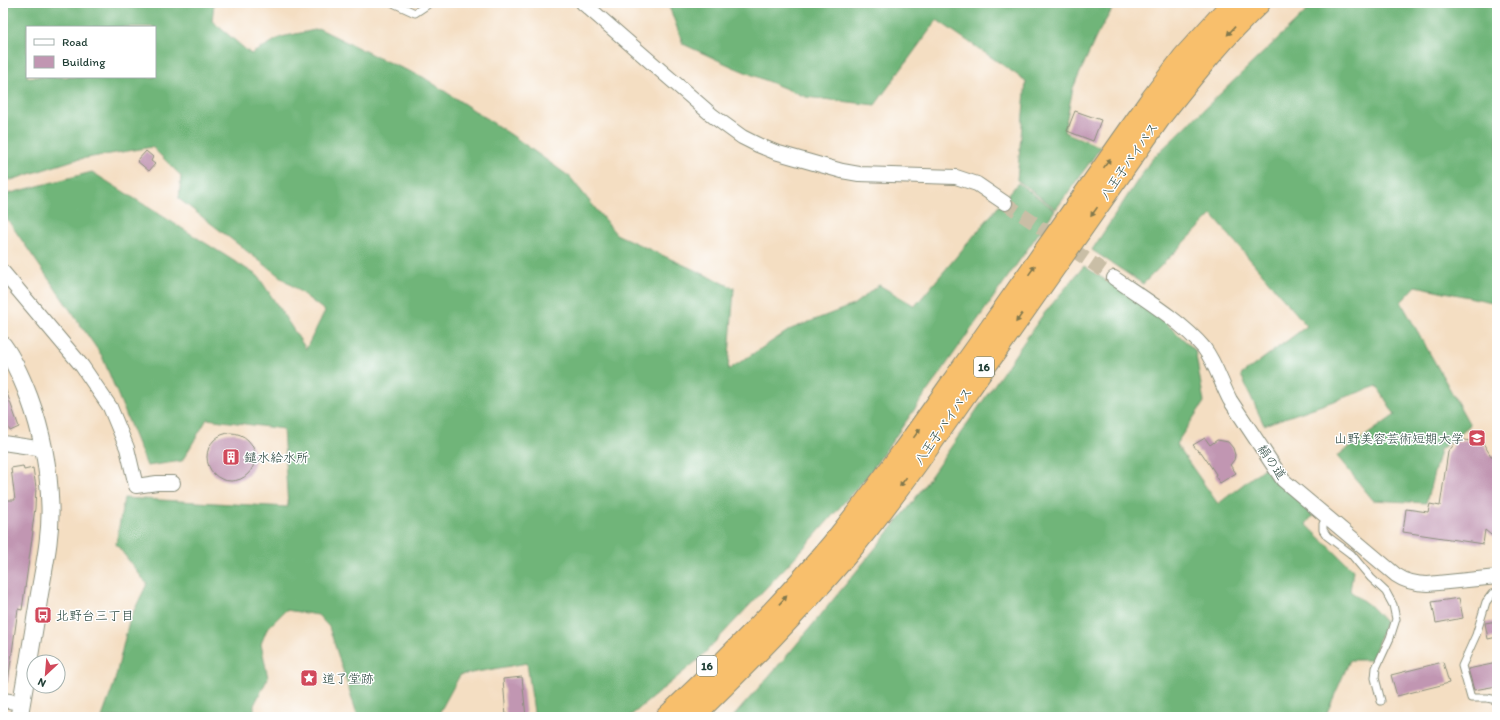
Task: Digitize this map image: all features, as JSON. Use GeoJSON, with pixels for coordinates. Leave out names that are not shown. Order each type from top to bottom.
{"type":"FeatureCollection","features":[{"type":"Feature","properties":{"kind":"highway","name":"八王子バイパス"},"geometry":{"type":"LineString","coordinates":[[667,717],[713,673],[767,617],[832,544],[887,474],[1149,103],[1184,57],[1233,3]]}},
{"type":"Feature","properties":{"kind":"highway","name":"八王子バイパス"},"geometry":{"type":"LineString","coordinates":[[692,717],[810,597],[871,524],[937,434],[1162,114],[1222,41],[1259,3]]}},
{"type":"Feature","properties":{"kind":"highway","name":"16"},"geometry":{"type":"LineString","coordinates":[[649,717],[707,666],[767,617]]}},
{"type":"Feature","properties":{"kind":"highway","name":"16"},"geometry":{"type":"LineString","coordinates":[[699,717],[725,685]]}},
{"type":"Feature","properties":{"kind":"street"},"geometry":{"type":"LineString","coordinates":[[584,3],[713,116],[727,127],[758,146],[796,158],[859,174],[956,177],[977,184],[1005,203]]}},
{"type":"Feature","properties":{"kind":"street"},"geometry":{"type":"LineString","coordinates":[[3,272],[82,366],[110,406],[127,448],[136,486],[157,483],[173,483]]}},
{"type":"Feature","properties":{"kind":"street","name":"絹の道"},"geometry":{"type":"LineString","coordinates":[[1114,278],[1180,326],[1204,349],[1218,372],[1230,400],[1283,480],[1396,575],[1404,580],[1417,584],[1497,577]]}},
{"type":"Feature","properties":{"kind":"street"},"geometry":{"type":"LineString","coordinates":[[3,345],[23,381],[34,409],[44,449],[49,480],[49,533],[20,710],[3,700]]}},
{"type":"Feature","properties":{"kind":"street"},"geometry":{"type":"LineString","coordinates":[[3,443],[44,449]]}},
{"type":"Feature","properties":{"kind":"lane"},"geometry":{"type":"LineString","coordinates":[[393,3],[415,13],[428,3]]}},
{"type":"Feature","properties":{"kind":"lane"},"geometry":{"type":"LineString","coordinates":[[1327,518],[1323,524],[1323,530],[1327,536],[1351,554],[1371,578],[1386,592],[1393,605],[1396,619],[1390,638],[1376,668],[1375,678],[1381,701]]}},
{"type":"Feature","properties":{"kind":"lane"},"geometry":{"type":"LineString","coordinates":[[1497,593],[1492,594],[1486,602],[1476,635],[1462,666],[1470,698],[1487,698],[1497,700]]}},
{"type":"Feature","properties":{"kind":"green space"},"geometry":{"type":"Polygon","coordinates":[[[3,3],[214,3],[212,21],[251,54],[281,37],[320,29],[383,60],[423,77],[513,136],[570,177],[616,234],[734,288],[728,370],[791,329],[853,305],[879,285],[915,306],[1018,183],[1055,210],[869,474],[811,540],[699,659],[629,717],[532,717],[534,712],[527,663],[460,675],[437,717],[358,717],[329,627],[318,615],[286,610],[267,629],[261,644],[268,678],[254,705],[254,717],[102,717],[114,684],[129,621],[147,584],[116,544],[124,498],[288,507],[283,429],[207,419],[182,461],[147,466],[102,356],[3,213],[3,195],[92,172],[258,276],[306,349],[325,311],[179,199],[181,176],[152,147],[74,160],[11,180],[3,177],[3,3]]]}},
{"type":"Feature","properties":{"kind":"green space"},"geometry":{"type":"Polygon","coordinates":[[[668,3],[1116,3],[1097,35],[1073,88],[1064,132],[1101,147],[1056,209],[1017,180],[1026,81],[937,20],[875,105],[806,97],[733,67],[683,44],[668,3]]]}},
{"type":"Feature","properties":{"kind":"green space"},"geometry":{"type":"Polygon","coordinates":[[[1315,3],[1497,3],[1497,303],[1416,286],[1401,302],[1470,425],[1440,450],[1426,503],[1373,500],[1337,456],[1395,415],[1377,386],[1264,425],[1241,375],[1307,326],[1212,215],[1143,284],[1092,250],[1151,160],[1315,3]]]}},
{"type":"Feature","properties":{"kind":"green space"},"geometry":{"type":"Polygon","coordinates":[[[1084,266],[1154,312],[1195,350],[1204,402],[1176,444],[1218,504],[1264,468],[1313,515],[1306,524],[1353,570],[1350,591],[1370,606],[1385,622],[1372,660],[1350,660],[1325,717],[733,717],[791,651],[910,506],[1042,316],[1084,266]]]}},
{"type":"Feature","properties":{"kind":"building"},"geometry":{"type":"Polygon","coordinates":[[[1075,111],[1101,120],[1093,141],[1067,131],[1075,111]]]}},
{"type":"Feature","properties":{"kind":"building"},"geometry":{"type":"Polygon","coordinates":[[[146,151],[153,157],[151,161],[155,164],[149,171],[137,161],[146,151]]]}},
{"type":"Feature","properties":{"kind":"building"},"geometry":{"type":"Polygon","coordinates":[[[3,385],[19,427],[10,431],[3,417],[3,385]]]}},
{"type":"Feature","properties":{"kind":"building","name":"鑓水給水所"},"geometry":{"type":"Polygon","coordinates":[[[226,433],[236,433],[248,440],[255,452],[255,462],[248,474],[236,481],[226,481],[218,477],[211,470],[207,462],[207,452],[211,444],[218,437],[226,433]]]}},
{"type":"Feature","properties":{"kind":"building"},"geometry":{"type":"Polygon","coordinates":[[[1205,438],[1210,445],[1217,440],[1228,442],[1233,448],[1235,455],[1234,460],[1230,465],[1236,473],[1220,483],[1215,476],[1216,474],[1201,452],[1199,452],[1193,445],[1205,438]]]}},
{"type":"Feature","properties":{"kind":"building"},"geometry":{"type":"Polygon","coordinates":[[[1465,440],[1483,443],[1491,456],[1497,456],[1497,540],[1485,530],[1483,544],[1403,532],[1406,509],[1428,512],[1430,504],[1440,506],[1448,452],[1456,442],[1465,440]]]}},
{"type":"Feature","properties":{"kind":"building"},"geometry":{"type":"Polygon","coordinates":[[[23,466],[24,470],[33,468],[36,487],[33,531],[22,610],[18,609],[8,682],[3,682],[3,500],[15,500],[11,468],[23,466]]]}},
{"type":"Feature","properties":{"kind":"building"},"geometry":{"type":"Polygon","coordinates":[[[1459,598],[1463,618],[1436,623],[1432,602],[1459,598]]]}},
{"type":"Feature","properties":{"kind":"building"},"geometry":{"type":"Polygon","coordinates":[[[1497,621],[1497,637],[1488,639],[1485,623],[1497,621]]]}},
{"type":"Feature","properties":{"kind":"building"},"geometry":{"type":"Polygon","coordinates":[[[1443,662],[1449,683],[1397,696],[1391,675],[1443,662]]]}},
{"type":"Feature","properties":{"kind":"building"},"geometry":{"type":"Polygon","coordinates":[[[1497,663],[1497,686],[1474,690],[1468,669],[1497,663]]]}},
{"type":"Feature","properties":{"kind":"building"},"geometry":{"type":"Polygon","coordinates":[[[522,677],[526,717],[506,717],[503,679],[522,677]]]}},
{"type":"Feature","properties":{"kind":"tunnel"},"geometry":{"type":"LineString","coordinates":[[1005,203],[1114,278]]}},
{"type":"Feature","properties":{"kind":"place","name":"山野美容芸術短期大学"},"geometry":{"type":"Point","coordinates":[1477,438]}},
{"type":"Feature","properties":{"kind":"place","name":"鑓水給水所"},"geometry":{"type":"Point","coordinates":[231,457]}},
{"type":"Feature","properties":{"kind":"place","name":"北野台三丁目"},"geometry":{"type":"Point","coordinates":[43,615]}},
{"type":"Feature","properties":{"kind":"place","name":"道了堂跡"},"geometry":{"type":"Point","coordinates":[309,678]}}]}
